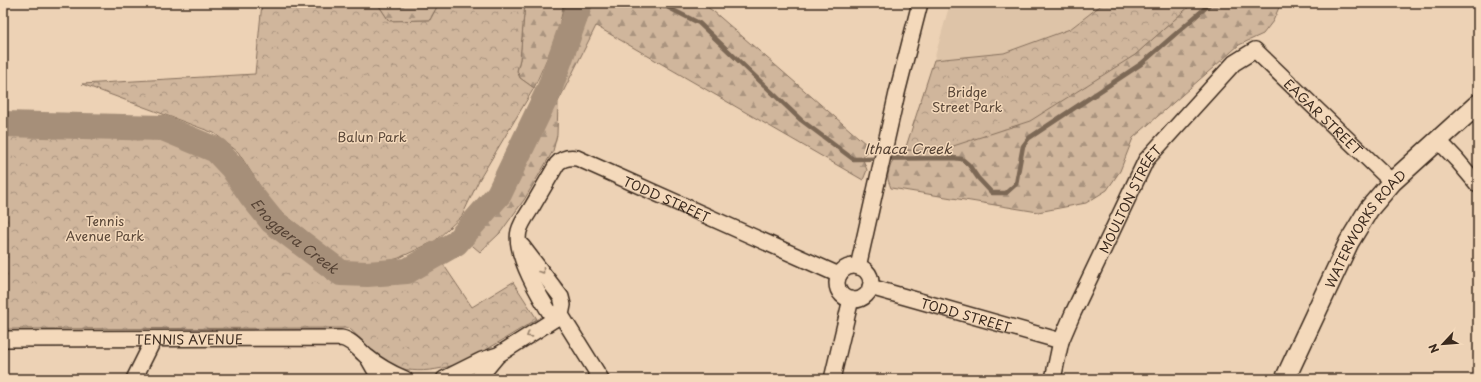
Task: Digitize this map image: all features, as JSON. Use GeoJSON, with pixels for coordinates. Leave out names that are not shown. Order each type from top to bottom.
{"type":"FeatureCollection","features":[{"type":"Feature","properties":{"kind":"main road","name":"WATERWORKS ROAD"},"geometry":{"type":"LineString","coordinates":[[1285,379],[1358,226],[1369,209],[1392,182],[1478,104]]}},
{"type":"Feature","properties":{"kind":"street"},"geometry":{"type":"LineString","coordinates":[[858,266],[920,3]]}},
{"type":"Feature","properties":{"kind":"street","name":"EAGAR STREET"},"geometry":{"type":"LineString","coordinates":[[1256,50],[1392,182]]}},
{"type":"Feature","properties":{"kind":"street","name":"MOULTON STREET"},"geometry":{"type":"LineString","coordinates":[[1053,379],[1061,341],[1146,160],[1234,62],[1256,50]]}},
{"type":"Feature","properties":{"kind":"street"},"geometry":{"type":"LineString","coordinates":[[1438,140],[1478,185]]}},
{"type":"Feature","properties":{"kind":"street","name":"TODD STREET"},"geometry":{"type":"LineString","coordinates":[[557,317],[563,305],[561,297],[518,240],[522,222],[558,162],[574,157],[839,275]]}},
{"type":"Feature","properties":{"kind":"street"},"geometry":{"type":"LineString","coordinates":[[858,266],[864,269],[870,280],[868,293],[857,299],[851,299],[842,294],[839,290],[839,275],[847,268],[858,266]]}},
{"type":"Feature","properties":{"kind":"street","name":"TODD STREET"},"geometry":{"type":"LineString","coordinates":[[870,287],[1061,341]]}},
{"type":"Feature","properties":{"kind":"street"},"geometry":{"type":"LineString","coordinates":[[832,379],[851,299]]}},
{"type":"Feature","properties":{"kind":"street"},"geometry":{"type":"LineString","coordinates":[[443,379],[482,360],[498,355],[557,317],[601,379]]}},
{"type":"Feature","properties":{"kind":"street","name":"TENNIS AVENUE"},"geometry":{"type":"LineString","coordinates":[[3,338],[341,338],[351,342],[367,357],[392,373],[405,379]]}},
{"type":"Feature","properties":{"kind":"street"},"geometry":{"type":"LineString","coordinates":[[134,379],[154,339]]}},
{"type":"Feature","properties":{"kind":"street"},"geometry":{"type":"LineString","coordinates":[[478,379],[498,355]]}},
{"type":"Feature","properties":{"kind":"street","name":"TENNIS AVENUE"},"geometry":{"type":"LineString","coordinates":[[367,357],[380,379]]}},
{"type":"Feature","properties":{"kind":"street"},"geometry":{"type":"LineString","coordinates":[[443,379],[452,377],[462,379]]}},
{"type":"Feature","properties":{"kind":"shaded area"},"geometry":{"type":"Polygon","coordinates":[[[950,3],[1104,3],[1070,29],[1004,53],[934,60],[950,3]]]}},
{"type":"Feature","properties":{"kind":"green space","name":"Balun Park"},"geometry":{"type":"Polygon","coordinates":[[[262,3],[377,3],[389,21],[430,20],[439,3],[525,3],[520,59],[517,71],[520,78],[534,88],[479,180],[462,216],[435,241],[399,258],[371,266],[339,263],[326,253],[306,231],[273,206],[238,152],[214,133],[82,84],[255,74],[262,3]]]}},
{"type":"Feature","properties":{"kind":"green space"},"geometry":{"type":"Polygon","coordinates":[[[377,3],[439,3],[430,20],[389,21],[377,3]]]}},
{"type":"Feature","properties":{"kind":"green space"},"geometry":{"type":"Polygon","coordinates":[[[525,3],[563,3],[556,35],[534,88],[520,78],[517,71],[520,59],[525,3]]]}},
{"type":"Feature","properties":{"kind":"green space"},"geometry":{"type":"Polygon","coordinates":[[[588,3],[701,3],[713,11],[866,144],[867,153],[862,157],[867,170],[863,180],[596,26],[558,102],[557,135],[553,151],[524,200],[500,233],[480,252],[467,241],[497,204],[522,158],[549,99],[582,10],[588,3]]]}},
{"type":"Feature","properties":{"kind":"green space","name":"Bridge Street Park"},"geometry":{"type":"Polygon","coordinates":[[[1104,3],[1193,3],[1135,55],[1030,121],[938,151],[905,150],[934,60],[1004,53],[1070,29],[1104,3]]]}},
{"type":"Feature","properties":{"kind":"green space"},"geometry":{"type":"Polygon","coordinates":[[[1193,3],[1281,3],[1273,21],[1263,34],[1239,45],[1133,138],[1120,171],[1107,190],[1086,203],[1038,212],[891,188],[888,180],[888,173],[893,160],[898,155],[910,150],[938,151],[1135,55],[1193,3]]]}},
{"type":"Feature","properties":{"kind":"green space","name":"Tennis Avenue Park"},"geometry":{"type":"Polygon","coordinates":[[[3,124],[163,128],[216,150],[232,167],[251,195],[272,221],[341,273],[367,274],[407,271],[456,243],[443,264],[472,307],[513,282],[537,319],[473,358],[452,366],[418,371],[396,367],[386,362],[349,328],[3,329],[3,124]]]}},
{"type":"Feature","properties":{"kind":"water"},"geometry":{"type":"Polygon","coordinates":[[[563,3],[588,3],[582,10],[574,28],[560,21],[563,13],[563,3]]]}},
{"type":"Feature","properties":{"kind":"waterway","name":"Enoggera Creek"},"geometry":{"type":"LineString","coordinates":[[3,124],[163,128],[216,150],[232,167],[251,195],[272,221],[341,273],[367,274],[407,271],[456,243],[499,194],[549,90],[580,3]]}},
{"type":"Feature","properties":{"kind":"waterway","name":"Ithaca Creek"},"geometry":{"type":"LineString","coordinates":[[659,3],[699,23],[801,120],[853,159],[962,159],[969,165],[978,178],[992,193],[1006,193],[1016,184],[1023,146],[1029,138],[1141,64],[1211,3]]}}]}
